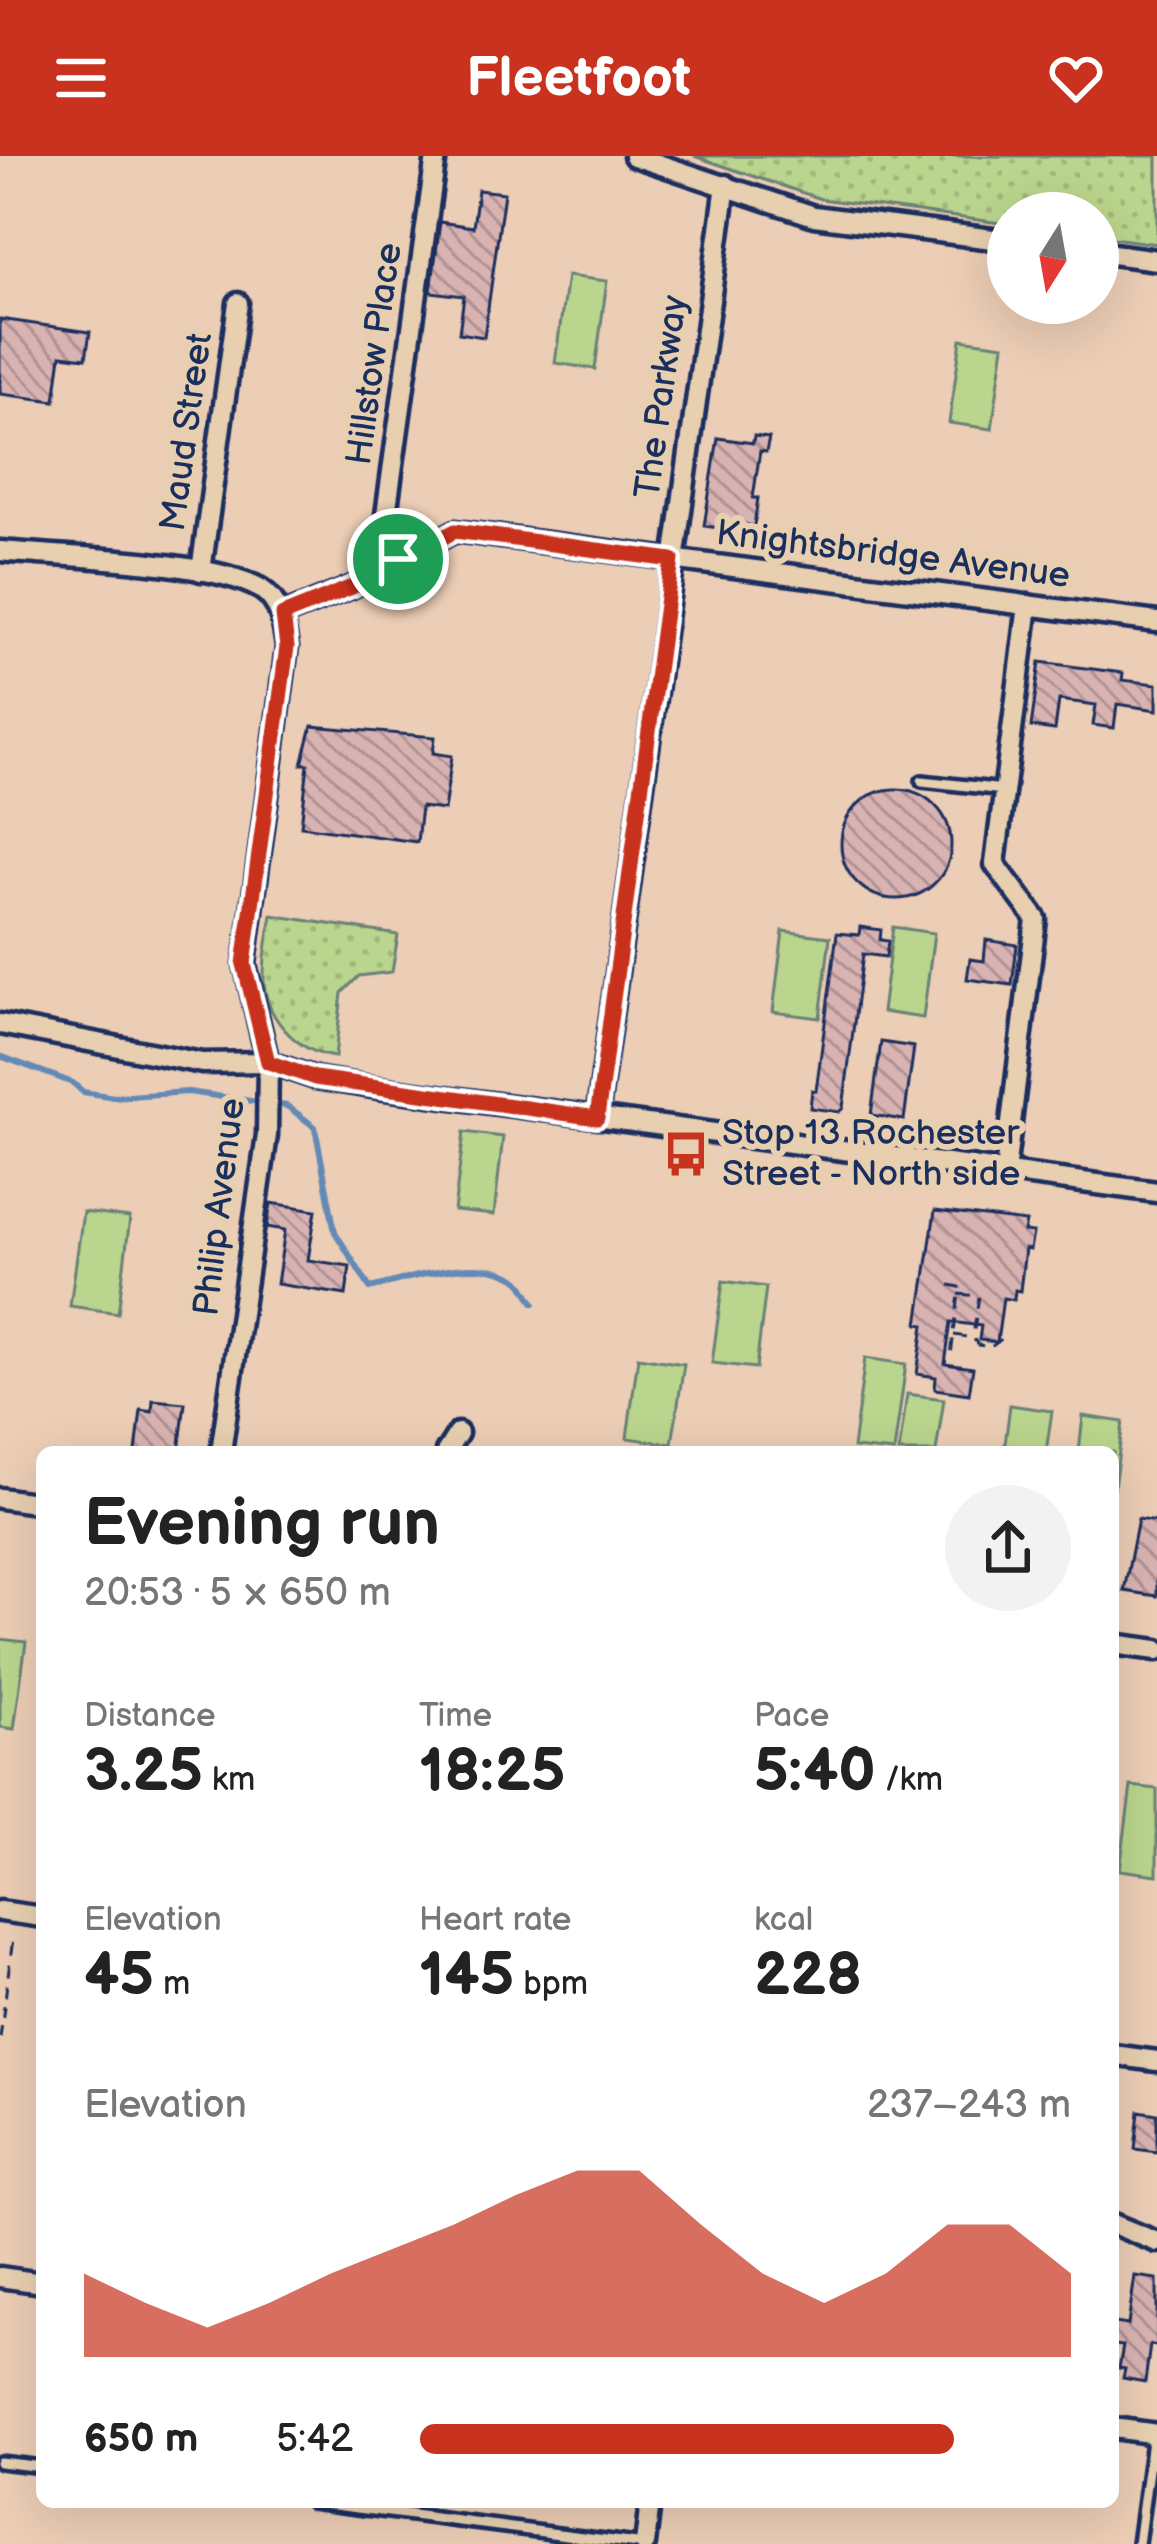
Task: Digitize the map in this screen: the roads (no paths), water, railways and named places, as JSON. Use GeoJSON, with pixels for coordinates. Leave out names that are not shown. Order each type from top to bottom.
{"type":"FeatureCollection","features":[{"type":"Feature","properties":{"kind":"street","name":"Hillstow Place"},"geometry":{"type":"LineString","coordinates":[[398,559],[384,530],[436,156]]}},
{"type":"Feature","properties":{"kind":"street"},"geometry":{"type":"LineString","coordinates":[[634,156],[814,216],[987,238]]}},
{"type":"Feature","properties":{"kind":"street","name":"The Parkway"},"geometry":{"type":"LineString","coordinates":[[597,1118],[726,185]]}},
{"type":"Feature","properties":{"kind":"street"},"geometry":{"type":"LineString","coordinates":[[1119,255],[1157,260]]}},
{"type":"Feature","properties":{"kind":"street","name":"Maud Street"},"geometry":{"type":"LineString","coordinates":[[201,571],[238,303]]}},
{"type":"Feature","properties":{"kind":"street","name":"Knightsbridge Avenue"},"geometry":{"type":"LineString","coordinates":[[283,615],[352,587],[455,531],[1157,622]]}},
{"type":"Feature","properties":{"kind":"street"},"geometry":{"type":"LineString","coordinates":[[0,551],[201,571],[263,590],[283,615]]}},
{"type":"Feature","properties":{"kind":"street"},"geometry":{"type":"LineString","coordinates":[[1005,1172],[1036,919],[995,864],[1028,605]]}},
{"type":"Feature","properties":{"kind":"street","name":"Philip Avenue"},"geometry":{"type":"LineString","coordinates":[[222,1446],[268,1116],[268,1062],[244,964],[287,647],[283,615]]}},
{"type":"Feature","properties":{"kind":"street"},"geometry":{"type":"LineString","coordinates":[[0,1024],[202,1063],[268,1062],[336,1082],[1157,1192]]}},
{"type":"Feature","properties":{"kind":"street"},"geometry":{"type":"LineString","coordinates":[[450,1446],[458,1433]]}},
{"type":"Feature","properties":{"kind":"street"},"geometry":{"type":"LineString","coordinates":[[0,1498],[36,1503]]}},
{"type":"Feature","properties":{"kind":"street"},"geometry":{"type":"LineString","coordinates":[[1119,1645],[1157,1650]]}},
{"type":"Feature","properties":{"kind":"street"},"geometry":{"type":"LineString","coordinates":[[0,1911],[36,1916]]}},
{"type":"Feature","properties":{"kind":"street"},"geometry":{"type":"LineString","coordinates":[[1119,2056],[1157,2061]]}},
{"type":"Feature","properties":{"kind":"street"},"geometry":{"type":"LineString","coordinates":[[1119,2226],[1157,2242]]}},
{"type":"Feature","properties":{"kind":"street"},"geometry":{"type":"LineString","coordinates":[[0,2277],[36,2282]]}},
{"type":"Feature","properties":{"kind":"street"},"geometry":{"type":"LineString","coordinates":[[1119,2429],[1155,2433]]}},
{"type":"Feature","properties":{"kind":"street"},"geometry":{"type":"LineString","coordinates":[[641,2544],[649,2508]]}},
{"type":"Feature","properties":{"kind":"lane"},"geometry":{"type":"LineString","coordinates":[[922,781],[1004,790]]}},
{"type":"Feature","properties":{"kind":"lane"},"geometry":{"type":"LineString","coordinates":[[1138,2544],[1155,2433]]}},
{"type":"Feature","properties":{"kind":"lane"},"geometry":{"type":"LineString","coordinates":[[0,2462],[36,2467]]}},
{"type":"Feature","properties":{"kind":"lane"},"geometry":{"type":"LineString","coordinates":[[358,2508],[641,2544]]}},
{"type":"Feature","properties":{"kind":"waterway"},"geometry":{"type":"LineString","coordinates":[[0,1056],[73,1083],[83,1092],[114,1097],[188,1092],[287,1106],[315,1127],[335,1232],[370,1288],[444,1270],[484,1269],[518,1280],[534,1303]]}},
{"type":"Feature","properties":{"kind":"place","name":"Stop 13 Rochester Street - North side"},"geometry":{"type":"Point","coordinates":[686,1154]}}]}
